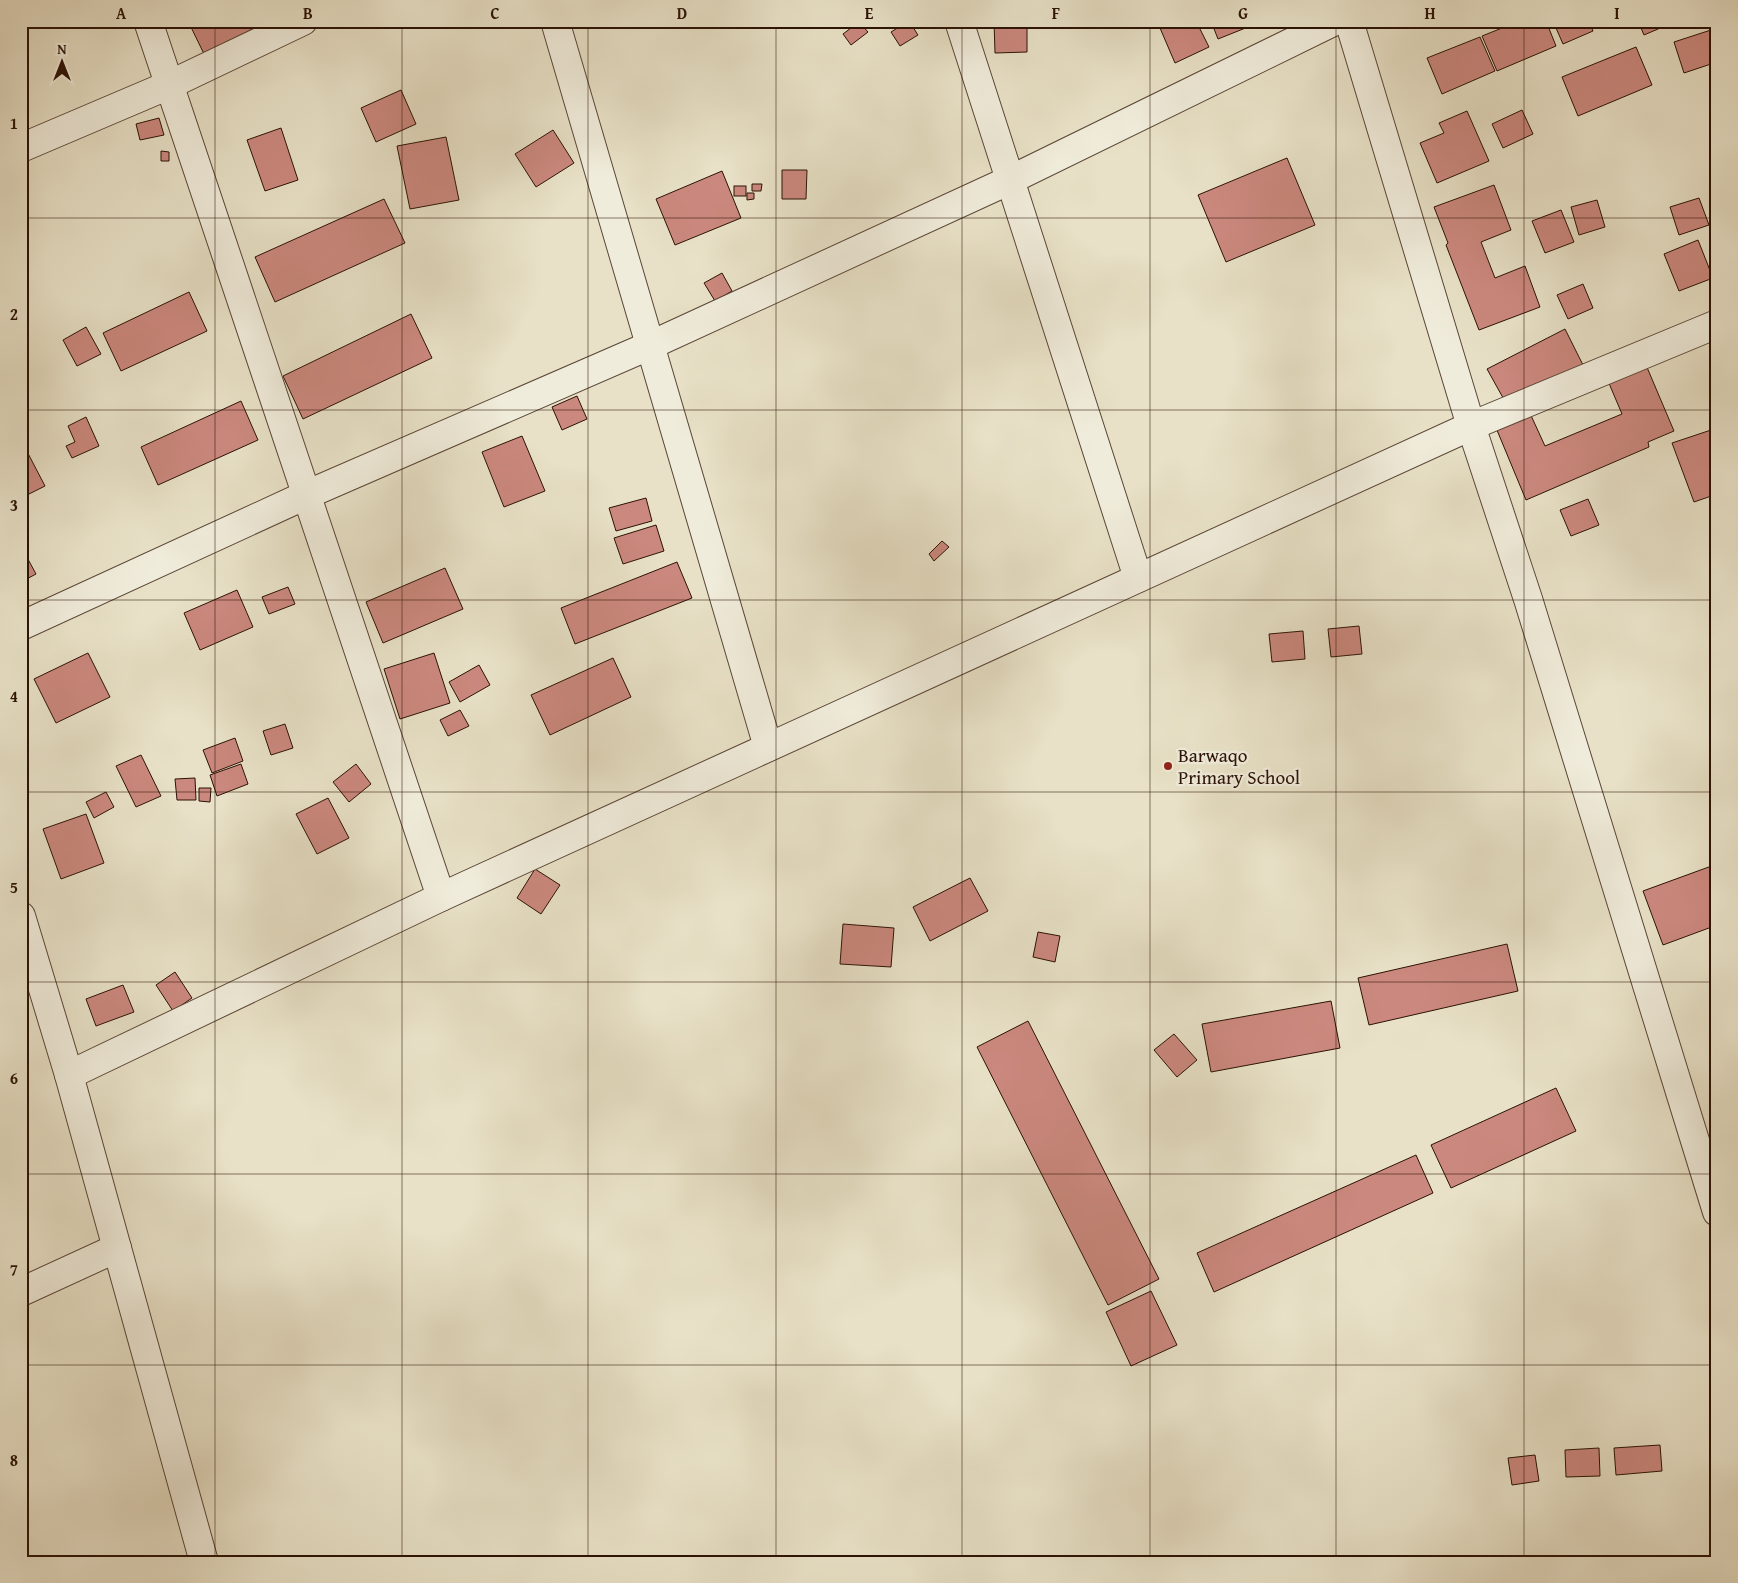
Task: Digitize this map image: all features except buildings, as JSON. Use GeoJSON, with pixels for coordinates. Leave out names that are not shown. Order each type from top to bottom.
{"type":"FeatureCollection","features":[{"type":"Feature","properties":{"kind":"street"},"geometry":{"type":"LineString","coordinates":[[148,21],[441,896]]}},
{"type":"Feature","properties":{"kind":"street"},"geometry":{"type":"LineString","coordinates":[[21,148],[169,84],[303,21]]}},
{"type":"Feature","properties":{"kind":"street"},"geometry":{"type":"LineString","coordinates":[[555,21],[768,747]]}},
{"type":"Feature","properties":{"kind":"street"},"geometry":{"type":"LineString","coordinates":[[959,21],[1138,578]]}},
{"type":"Feature","properties":{"kind":"street"},"geometry":{"type":"LineString","coordinates":[[21,626],[306,495],[651,345],[1010,180],[1335,21]]}},
{"type":"Feature","properties":{"kind":"street"},"geometry":{"type":"LineString","coordinates":[[1350,21],[1471,426],[1528,599],[1717,1212]]}},
{"type":"Feature","properties":{"kind":"street"},"geometry":{"type":"LineString","coordinates":[[69,1075],[441,896],[1471,426],[1717,324]]}},
{"type":"Feature","properties":{"kind":"street"},"geometry":{"type":"LineString","coordinates":[[21,916],[69,1075],[204,1562]]}},
{"type":"Feature","properties":{"kind":"street"},"geometry":{"type":"LineString","coordinates":[[21,1292],[117,1248]]}},
{"type":"Feature","properties":{"kind":"place","name":"Barwaqo Primary School"},"geometry":{"type":"Point","coordinates":[1168,766]}}]}
